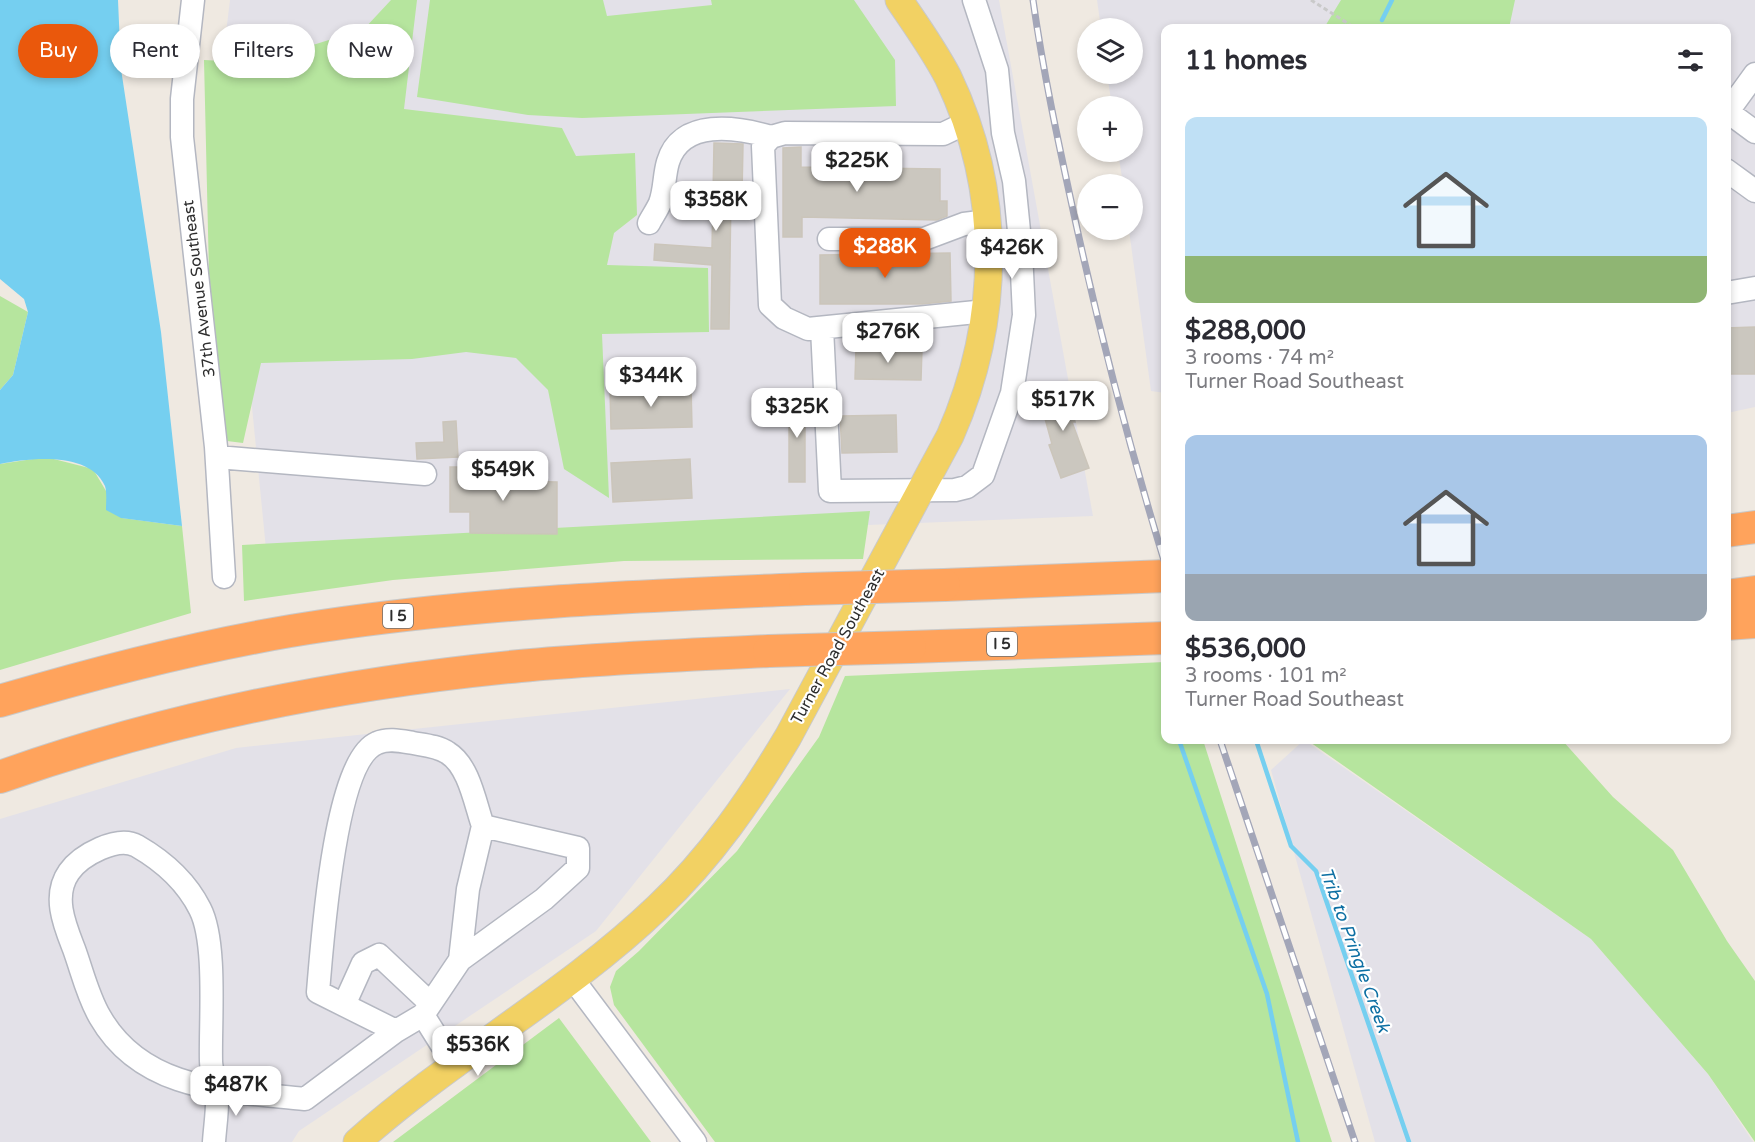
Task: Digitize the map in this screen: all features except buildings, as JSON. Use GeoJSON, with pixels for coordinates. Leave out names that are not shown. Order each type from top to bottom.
{"type":"FeatureCollection","features":[{"type":"Feature","properties":{"kind":"highway"},"geometry":{"type":"LineString","coordinates":[[1731,530],[1755,527]]}},
{"type":"Feature","properties":{"kind":"highway","name":"I 5"},"geometry":{"type":"LineString","coordinates":[[0,701],[150,660],[321,626],[496,605],[607,597],[1161,576]]}},
{"type":"Feature","properties":{"kind":"highway"},"geometry":{"type":"LineString","coordinates":[[1731,595],[1755,592]]}},
{"type":"Feature","properties":{"kind":"highway"},"geometry":{"type":"LineString","coordinates":[[1731,624],[1755,622]]}},
{"type":"Feature","properties":{"kind":"highway","name":"I 5"},"geometry":{"type":"LineString","coordinates":[[0,777],[118,740],[243,709],[339,690],[519,666],[769,651],[1161,638]]}},
{"type":"Feature","properties":{"kind":"main road","name":"Turner Road Southeast"},"geometry":{"type":"LineString","coordinates":[[357,1142],[572,978],[658,907],[688,876],[742,811],[788,737],[923,489],[967,398],[978,359],[989,284],[988,221],[980,172],[969,129],[947,76],[899,0]]}},
{"type":"Feature","properties":{"kind":"street","name":"37th Avenue Southeast"},"geometry":{"type":"LineString","coordinates":[[193,0],[182,99],[182,137],[217,457],[224,577]]}},
{"type":"Feature","properties":{"kind":"street"},"geometry":{"type":"LineString","coordinates":[[822,328],[830,491],[967,487],[983,475],[1012,393],[1024,315],[1022,251],[1014,181],[1003,133],[997,70],[974,0]]}},
{"type":"Feature","properties":{"kind":"street"},"geometry":{"type":"LineString","coordinates":[[1731,107],[1755,74]]}},
{"type":"Feature","properties":{"kind":"street"},"geometry":{"type":"LineString","coordinates":[[1731,116],[1755,132]]}},
{"type":"Feature","properties":{"kind":"street"},"geometry":{"type":"LineString","coordinates":[[649,223],[660,203],[668,161],[678,142],[691,133],[738,128],[771,137],[785,133],[943,134],[969,129],[1003,133]]}},
{"type":"Feature","properties":{"kind":"street"},"geometry":{"type":"LineString","coordinates":[[771,137],[763,146],[770,305],[784,318],[808,329],[986,311]]}},
{"type":"Feature","properties":{"kind":"street"},"geometry":{"type":"LineString","coordinates":[[1731,174],[1755,191]]}},
{"type":"Feature","properties":{"kind":"street"},"geometry":{"type":"LineString","coordinates":[[829,239],[924,239],[964,224],[988,221]]}},
{"type":"Feature","properties":{"kind":"street"},"geometry":{"type":"LineString","coordinates":[[1731,292],[1755,288]]}},
{"type":"Feature","properties":{"kind":"street"},"geometry":{"type":"LineString","coordinates":[[217,457],[425,474]]}},
{"type":"Feature","properties":{"kind":"street"},"geometry":{"type":"LineString","coordinates":[[396,1032],[318,992],[340,811],[357,765],[367,750],[376,743],[394,740],[448,752],[461,765],[483,826],[468,889],[460,960]]}},
{"type":"Feature","properties":{"kind":"street"},"geometry":{"type":"LineString","coordinates":[[214,1142],[217,1090],[211,1066],[208,934],[201,909],[168,866],[131,843],[122,841],[84,859],[69,871],[63,887],[61,914],[100,1017],[119,1042],[153,1068],[184,1083],[217,1090],[305,1099],[427,1009],[460,960],[544,899],[578,868],[578,848],[483,826]]}},
{"type":"Feature","properties":{"kind":"street"},"geometry":{"type":"LineString","coordinates":[[344,1005],[363,963],[379,955],[427,1009],[455,1066]]}},
{"type":"Feature","properties":{"kind":"street"},"geometry":{"type":"LineString","coordinates":[[572,978],[695,1142]]}},
{"type":"Feature","properties":{"kind":"path"},"geometry":{"type":"LineString","coordinates":[[1311,0],[1349,24]]}},
{"type":"Feature","properties":{"kind":"shaded area"},"geometry":{"type":"Polygon","coordinates":[[[230,0],[999,0],[1093,516],[266,549],[220,82],[220,78],[315,78],[315,24],[227,24],[230,0]]]}},
{"type":"Feature","properties":{"kind":"shaded area"},"geometry":{"type":"Polygon","coordinates":[[[1097,0],[1755,0],[1755,407],[1731,412],[1731,24],[1161,24],[1161,392],[1151,391],[1130,240],[1143,240],[1143,174],[1121,174],[1120,162],[1143,162],[1143,96],[1110,96],[1109,84],[1143,84],[1143,18],[1100,18],[1097,0]]]}},
{"type":"Feature","properties":{"kind":"shaded area"},"geometry":{"type":"Polygon","coordinates":[[[790,689],[596,931],[299,1131],[292,1142],[0,1142],[0,819],[236,748],[790,689]]]}},
{"type":"Feature","properties":{"kind":"shaded area"},"geometry":{"type":"Polygon","coordinates":[[[1300,744],[1310,744],[1591,939],[1708,1074],[1753,1142],[1375,1142],[1271,770],[1300,744]]]}},
{"type":"Feature","properties":{"kind":"green space"},"geometry":{"type":"Polygon","coordinates":[[[391,0],[417,0],[414,25],[369,24],[391,0]]]}},
{"type":"Feature","properties":{"kind":"green space"},"geometry":{"type":"Polygon","coordinates":[[[430,0],[603,0],[607,16],[712,5],[711,0],[854,0],[895,60],[896,106],[582,118],[528,115],[417,97],[430,0]]]}},
{"type":"Feature","properties":{"kind":"green space"},"geometry":{"type":"Polygon","coordinates":[[[1341,0],[1515,0],[1510,24],[1326,24],[1341,0]]]}},
{"type":"Feature","properties":{"kind":"green space"},"geometry":{"type":"Polygon","coordinates":[[[327,41],[327,78],[408,78],[404,109],[562,128],[576,156],[635,153],[637,215],[614,233],[607,265],[708,268],[709,332],[602,334],[609,498],[564,469],[548,390],[516,358],[466,352],[412,359],[261,363],[243,443],[227,441],[209,274],[204,60],[212,60],[212,78],[315,78],[315,44],[327,41]]]}},
{"type":"Feature","properties":{"kind":"green space"},"geometry":{"type":"Polygon","coordinates":[[[0,296],[28,312],[13,375],[0,390],[0,296]]]}},
{"type":"Feature","properties":{"kind":"green space"},"geometry":{"type":"Polygon","coordinates":[[[46,457],[93,469],[122,518],[182,526],[191,613],[0,670],[0,464],[46,457]]]}},
{"type":"Feature","properties":{"kind":"green space"},"geometry":{"type":"Polygon","coordinates":[[[870,511],[863,559],[624,561],[393,580],[244,601],[242,545],[870,511]]]}},
{"type":"Feature","properties":{"kind":"green space"},"geometry":{"type":"Polygon","coordinates":[[[1161,662],[1161,744],[1204,744],[1332,1142],[715,1142],[614,1005],[610,987],[616,971],[639,951],[737,851],[819,737],[845,676],[1161,662]]]}},
{"type":"Feature","properties":{"kind":"green space"},"geometry":{"type":"Polygon","coordinates":[[[1313,744],[1566,744],[1613,797],[1673,850],[1727,941],[1755,981],[1755,1142],[1708,1074],[1591,939],[1313,744]]]}},
{"type":"Feature","properties":{"kind":"green space"},"geometry":{"type":"Polygon","coordinates":[[[559,1018],[651,1142],[393,1142],[559,1018]]]}},
{"type":"Feature","properties":{"kind":"water"},"geometry":{"type":"Polygon","coordinates":[[[0,0],[118,0],[119,24],[110,24],[110,78],[122,78],[161,332],[182,526],[121,518],[106,510],[105,486],[97,475],[73,462],[42,459],[0,464],[0,390],[13,375],[28,312],[24,299],[0,279],[0,0]]]}},
{"type":"Feature","properties":{"kind":"waterway","name":"Trib to Pringle Creek"},"geometry":{"type":"LineString","coordinates":[[1382,20],[1392,0]]}},
{"type":"Feature","properties":{"kind":"waterway"},"geometry":{"type":"LineString","coordinates":[[1180,744],[1267,994],[1298,1142]]}},
{"type":"Feature","properties":{"kind":"waterway","name":"Trib to Pringle Creek"},"geometry":{"type":"LineString","coordinates":[[1257,744],[1291,846],[1316,871],[1409,1142]]}},
{"type":"Feature","properties":{"kind":"railway"},"geometry":{"type":"LineString","coordinates":[[1033,0],[1056,132],[1093,300],[1161,550]]}},
{"type":"Feature","properties":{"kind":"railway"},"geometry":{"type":"LineString","coordinates":[[1221,744],[1355,1142]]}}]}
